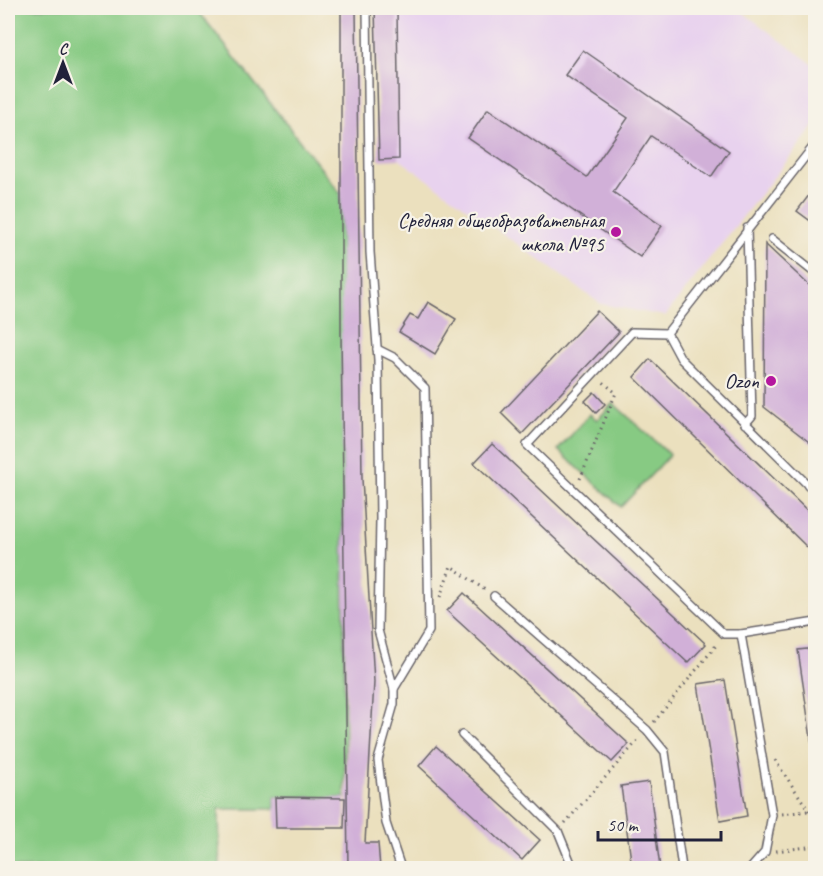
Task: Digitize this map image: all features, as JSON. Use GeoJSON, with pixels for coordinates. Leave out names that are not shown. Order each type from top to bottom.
{"type":"FeatureCollection","features":[{"type":"Feature","properties":{"kind":"lane"},"geometry":{"type":"LineString","coordinates":[[368,8],[370,252],[376,349],[380,519],[378,630],[394,689],[394,704],[378,760],[386,823],[401,868]]}},
{"type":"Feature","properties":{"kind":"lane"},"geometry":{"type":"LineString","coordinates":[[667,333],[747,228],[816,143]]}},
{"type":"Feature","properties":{"kind":"lane"},"geometry":{"type":"LineString","coordinates":[[745,424],[752,416],[747,228]]}},
{"type":"Feature","properties":{"kind":"lane"},"geometry":{"type":"LineString","coordinates":[[772,239],[816,274]]}},
{"type":"Feature","properties":{"kind":"lane"},"geometry":{"type":"LineString","coordinates":[[667,333],[632,332],[527,446],[724,634],[741,634],[816,622]]}},
{"type":"Feature","properties":{"kind":"lane"},"geometry":{"type":"LineString","coordinates":[[667,333],[681,359],[816,493]]}},
{"type":"Feature","properties":{"kind":"lane"},"geometry":{"type":"LineString","coordinates":[[376,349],[395,358],[425,388],[429,631],[394,689]]}},
{"type":"Feature","properties":{"kind":"lane"},"geometry":{"type":"LineString","coordinates":[[808,486],[816,474]]}},
{"type":"Feature","properties":{"kind":"lane"},"geometry":{"type":"LineString","coordinates":[[494,596],[648,730],[665,752],[682,868]]}},
{"type":"Feature","properties":{"kind":"lane"},"geometry":{"type":"LineString","coordinates":[[741,634],[771,815],[765,852],[751,868]]}},
{"type":"Feature","properties":{"kind":"lane"},"geometry":{"type":"LineString","coordinates":[[462,735],[558,831],[573,868]]}},
{"type":"Feature","properties":{"kind":"path"},"geometry":{"type":"LineString","coordinates":[[574,493],[616,393],[593,373]]}},
{"type":"Feature","properties":{"kind":"path"},"geometry":{"type":"LineString","coordinates":[[440,598],[451,566],[494,596]]}},
{"type":"Feature","properties":{"kind":"path"},"geometry":{"type":"LineString","coordinates":[[558,831],[648,730],[724,634]]}},
{"type":"Feature","properties":{"kind":"path"},"geometry":{"type":"LineString","coordinates":[[770,752],[809,811]]}},
{"type":"Feature","properties":{"kind":"path"},"geometry":{"type":"LineString","coordinates":[[771,815],[816,810]]}},
{"type":"Feature","properties":{"kind":"path"},"geometry":{"type":"LineString","coordinates":[[765,852],[816,846]]}},
{"type":"Feature","properties":{"kind":"shaded area","name":"Средняя общеобразовательная школа №95"},"geometry":{"type":"Polygon","coordinates":[[[397,8],[737,8],[815,66],[815,125],[665,316],[601,304],[399,159],[397,8]]]}},
{"type":"Feature","properties":{"kind":"green space"},"geometry":{"type":"Polygon","coordinates":[[[8,8],[196,8],[341,194],[345,798],[275,797],[275,809],[219,809],[220,868],[8,868],[8,8]]]}},
{"type":"Feature","properties":{"kind":"green space"},"geometry":{"type":"Polygon","coordinates":[[[613,403],[670,455],[621,507],[558,450],[590,414],[597,420],[613,403]]]}},
{"type":"Feature","properties":{"kind":"building"},"geometry":{"type":"Polygon","coordinates":[[[341,8],[356,8],[362,479],[374,682],[365,843],[378,843],[380,868],[348,868],[341,336],[341,8]]]}},
{"type":"Feature","properties":{"kind":"building"},"geometry":{"type":"Polygon","coordinates":[[[375,8],[397,8],[399,159],[379,160],[375,8]]]}},
{"type":"Feature","properties":{"kind":"building"},"geometry":{"type":"Polygon","coordinates":[[[583,50],[729,151],[711,177],[651,136],[613,192],[662,226],[640,257],[468,138],[488,109],[587,177],[628,118],[565,75],[583,50]]]}},
{"type":"Feature","properties":{"kind":"building"},"geometry":{"type":"Polygon","coordinates":[[[816,186],[816,225],[797,211],[816,186]]]}},
{"type":"Feature","properties":{"kind":"building"},"geometry":{"type":"Polygon","coordinates":[[[765,244],[811,287],[813,445],[764,407],[765,244]]]}},
{"type":"Feature","properties":{"kind":"building"},"geometry":{"type":"Polygon","coordinates":[[[428,302],[456,319],[435,354],[399,332],[410,315],[418,319],[428,302]]]}},
{"type":"Feature","properties":{"kind":"building"},"geometry":{"type":"Polygon","coordinates":[[[597,311],[619,332],[522,434],[501,413],[597,311]]]}},
{"type":"Feature","properties":{"kind":"building"},"geometry":{"type":"Polygon","coordinates":[[[650,359],[816,519],[816,556],[634,377],[650,359]]]}},
{"type":"Feature","properties":{"kind":"building"},"geometry":{"type":"Polygon","coordinates":[[[594,392],[605,404],[596,413],[585,401],[594,392]]]}},
{"type":"Feature","properties":{"kind":"building"},"geometry":{"type":"Polygon","coordinates":[[[492,444],[706,644],[688,663],[474,463],[492,444]]]}},
{"type":"Feature","properties":{"kind":"building"},"geometry":{"type":"Polygon","coordinates":[[[464,593],[629,744],[612,762],[447,611],[464,593]]]}},
{"type":"Feature","properties":{"kind":"building"},"geometry":{"type":"Polygon","coordinates":[[[816,648],[816,759],[814,759],[798,650],[816,648]]]}},
{"type":"Feature","properties":{"kind":"building"},"geometry":{"type":"Polygon","coordinates":[[[725,680],[747,816],[720,821],[698,684],[725,680]]]}},
{"type":"Feature","properties":{"kind":"building"},"geometry":{"type":"Polygon","coordinates":[[[436,746],[540,840],[522,860],[419,766],[436,746]]]}},
{"type":"Feature","properties":{"kind":"building"},"geometry":{"type":"Polygon","coordinates":[[[649,782],[660,868],[632,868],[621,786],[649,782]]]}},
{"type":"Feature","properties":{"kind":"building"},"geometry":{"type":"Polygon","coordinates":[[[275,797],[345,798],[344,828],[276,828],[275,797]]]}},
{"type":"Feature","properties":{"kind":"place","name":"Средняя общеобразовательная школа №95"},"geometry":{"type":"Point","coordinates":[616,232]}},
{"type":"Feature","properties":{"kind":"place","name":"Ozon"},"geometry":{"type":"Point","coordinates":[771,381]}}]}
